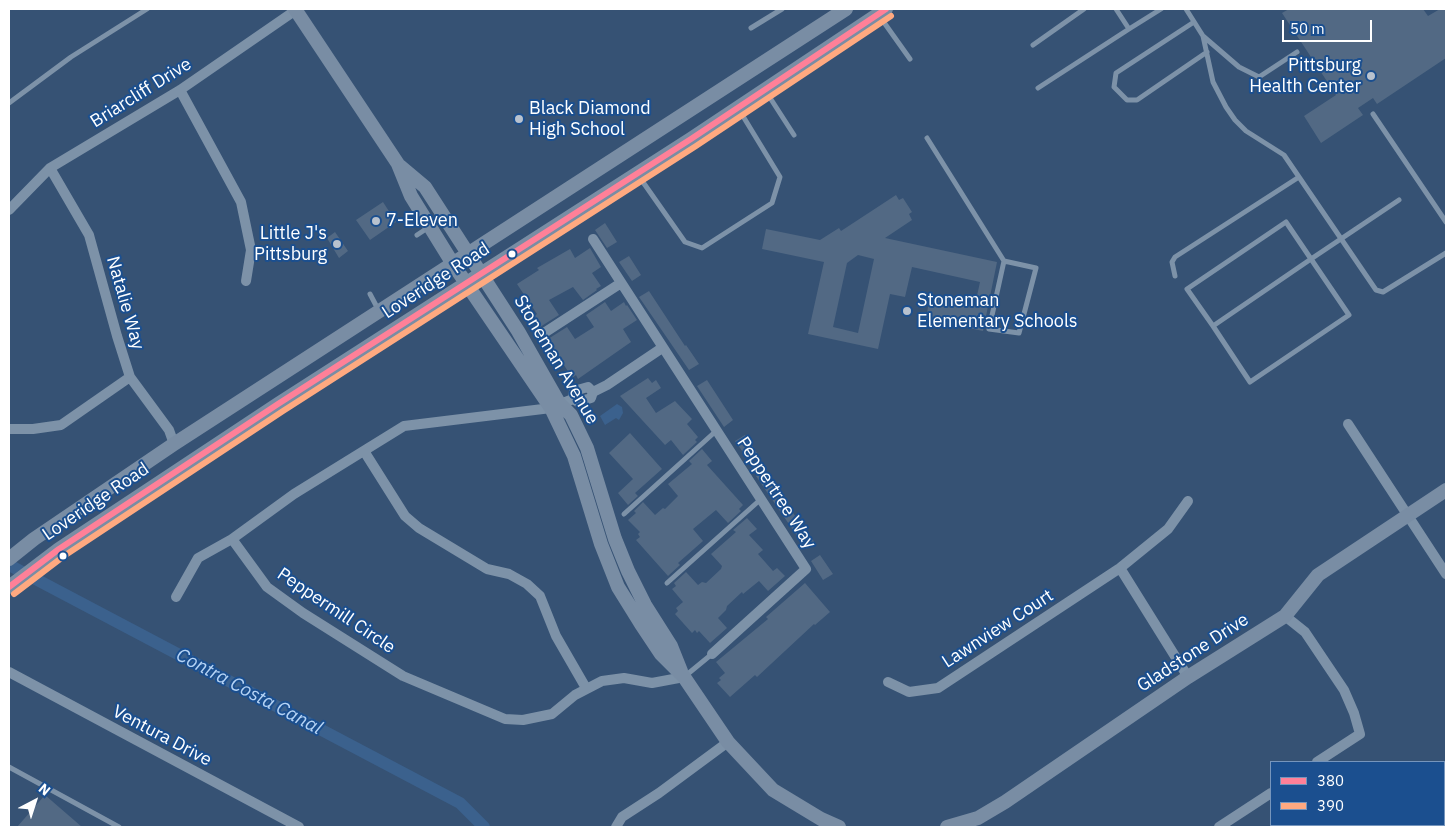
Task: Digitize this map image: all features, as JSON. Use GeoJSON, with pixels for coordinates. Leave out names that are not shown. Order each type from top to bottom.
{"type":"FeatureCollection","features":[{"type":"Feature","properties":{"kind":"main road","name":"Stoneman Avenue"},"geometry":{"type":"LineString","coordinates":[[296,9],[398,164],[412,196],[453,264],[555,406]]}},
{"type":"Feature","properties":{"kind":"main road","name":"Loveridge Road"},"geometry":{"type":"LineString","coordinates":[[9,559],[34,539],[174,444],[846,9]]}},
{"type":"Feature","properties":{"kind":"main road","name":"Loveridge Road"},"geometry":{"type":"LineString","coordinates":[[11,585],[53,552],[278,404],[637,174],[882,11]]}},
{"type":"Feature","properties":{"kind":"main road","name":"Stoneman Avenue"},"geometry":{"type":"LineString","coordinates":[[398,164],[426,187],[518,331],[555,406],[574,456],[601,544],[618,587],[661,654],[684,677],[728,742]]}},
{"type":"Feature","properties":{"kind":"main road","name":"Gladstone Drive"},"geometry":{"type":"LineString","coordinates":[[947,827],[978,818],[1005,802],[1188,677],[1285,616],[1318,575],[1446,490]]}},
{"type":"Feature","properties":{"kind":"main road"},"geometry":{"type":"LineString","coordinates":[[728,742],[773,790],[821,819],[840,827]]}},
{"type":"Feature","properties":{"kind":"street","name":"Briarcliff Drive"},"geometry":{"type":"LineString","coordinates":[[9,210],[50,168],[180,90],[296,9]]}},
{"type":"Feature","properties":{"kind":"street"},"geometry":{"type":"LineString","coordinates":[[180,90],[241,202],[251,250],[246,281]]}},
{"type":"Feature","properties":{"kind":"street","name":"Natalie Way"},"geometry":{"type":"LineString","coordinates":[[50,168],[89,235],[130,378],[169,430],[174,444]]}},
{"type":"Feature","properties":{"kind":"street","name":"Peppertree Way"},"geometry":{"type":"LineString","coordinates":[[593,239],[806,569],[712,654]]}},
{"type":"Feature","properties":{"kind":"street"},"geometry":{"type":"LineString","coordinates":[[544,333],[621,283]]}},
{"type":"Feature","properties":{"kind":"street"},"geometry":{"type":"LineString","coordinates":[[176,596],[198,558],[232,539],[294,494],[404,426],[555,406],[573,399],[578,402],[591,398],[593,392],[662,348]]}},
{"type":"Feature","properties":{"kind":"street"},"geometry":{"type":"LineString","coordinates":[[9,429],[33,429],[61,425],[130,378]]}},
{"type":"Feature","properties":{"kind":"street"},"geometry":{"type":"LineString","coordinates":[[1348,424],[1446,574]]}},
{"type":"Feature","properties":{"kind":"street"},"geometry":{"type":"LineString","coordinates":[[364,451],[405,516],[419,528],[487,569],[509,574],[526,584],[540,596],[556,636],[586,688]]}},
{"type":"Feature","properties":{"kind":"street","name":"Lawnview Court"},"geometry":{"type":"LineString","coordinates":[[888,682],[909,692],[938,688],[1120,568],[1168,529],[1188,501]]}},
{"type":"Feature","properties":{"kind":"street","name":"Peppermill Circle"},"geometry":{"type":"LineString","coordinates":[[232,539],[267,587],[303,613],[403,676],[505,719],[523,720],[552,714],[586,688],[602,681],[624,678],[652,683],[684,677]]}},
{"type":"Feature","properties":{"kind":"street"},"geometry":{"type":"LineString","coordinates":[[1120,568],[1188,677]]}},
{"type":"Feature","properties":{"kind":"street"},"geometry":{"type":"LineString","coordinates":[[1285,616],[1305,632],[1344,690],[1354,713],[1360,734],[1319,761]]}},
{"type":"Feature","properties":{"kind":"street","name":"Ventura Drive"},"geometry":{"type":"LineString","coordinates":[[9,672],[300,827]]}},
{"type":"Feature","properties":{"kind":"street"},"geometry":{"type":"LineString","coordinates":[[616,827],[622,816],[659,793],[728,742]]}},
{"type":"Feature","properties":{"kind":"street"},"geometry":{"type":"LineString","coordinates":[[1219,827],[1270,794]]}},
{"type":"Feature","properties":{"kind":"lane"},"geometry":{"type":"LineString","coordinates":[[9,103],[71,58],[146,9]]}},
{"type":"Feature","properties":{"kind":"lane"},"geometry":{"type":"LineString","coordinates":[[750,28],[782,9]]}},
{"type":"Feature","properties":{"kind":"lane"},"geometry":{"type":"LineString","coordinates":[[1034,45],[1084,9]]}},
{"type":"Feature","properties":{"kind":"lane"},"geometry":{"type":"LineString","coordinates":[[1116,9],[1129,29]]}},
{"type":"Feature","properties":{"kind":"lane"},"geometry":{"type":"LineString","coordinates":[[1038,88],[1161,9]]}},
{"type":"Feature","properties":{"kind":"lane"},"geometry":{"type":"LineString","coordinates":[[1186,9],[1202,36],[1216,89],[1234,120],[1257,139],[1284,155],[1376,290],[1383,292],[1446,253]]}},
{"type":"Feature","properties":{"kind":"lane"},"geometry":{"type":"LineString","coordinates":[[882,11],[910,59]]}},
{"type":"Feature","properties":{"kind":"lane"},"geometry":{"type":"LineString","coordinates":[[1194,22],[1116,73],[1114,87],[1126,100],[1137,100],[1207,52]]}},
{"type":"Feature","properties":{"kind":"lane"},"geometry":{"type":"LineString","coordinates":[[1202,36],[1239,67],[1259,78],[1297,52]]}},
{"type":"Feature","properties":{"kind":"lane"},"geometry":{"type":"LineString","coordinates":[[764,90],[794,135]]}},
{"type":"Feature","properties":{"kind":"lane"},"geometry":{"type":"LineString","coordinates":[[637,174],[685,242],[702,248],[772,203],[780,178],[737,108]]}},
{"type":"Feature","properties":{"kind":"lane"},"geometry":{"type":"LineString","coordinates":[[1373,114],[1446,222]]}},
{"type":"Feature","properties":{"kind":"lane"},"geometry":{"type":"LineString","coordinates":[[927,138],[1004,261],[989,329],[1019,333],[1036,268],[1004,261]]}},
{"type":"Feature","properties":{"kind":"lane"},"geometry":{"type":"LineString","coordinates":[[1175,276],[1172,262],[1175,257],[1299,177]]}},
{"type":"Feature","properties":{"kind":"lane"},"geometry":{"type":"LineString","coordinates":[[1212,326],[1399,200]]}},
{"type":"Feature","properties":{"kind":"lane"},"geometry":{"type":"LineString","coordinates":[[1286,222],[1311,259],[1349,315],[1250,382],[1188,288],[1286,222]]}},
{"type":"Feature","properties":{"kind":"lane"},"geometry":{"type":"LineString","coordinates":[[417,235],[430,226]]}},
{"type":"Feature","properties":{"kind":"lane"},"geometry":{"type":"LineString","coordinates":[[370,294],[379,311]]}},
{"type":"Feature","properties":{"kind":"lane"},"geometry":{"type":"LineString","coordinates":[[624,514],[716,431]]}},
{"type":"Feature","properties":{"kind":"lane"},"geometry":{"type":"LineString","coordinates":[[667,583],[761,499]]}},
{"type":"Feature","properties":{"kind":"lane","name":"Peppertree Way"},"geometry":{"type":"LineString","coordinates":[[684,677],[712,654]]}},
{"type":"Feature","properties":{"kind":"lane"},"geometry":{"type":"LineString","coordinates":[[9,767],[119,827]]}},
{"type":"Feature","properties":{"kind":"water"},"geometry":{"type":"Polygon","coordinates":[[[617,404],[622,407],[623,413],[619,420],[616,418],[605,425],[600,416],[617,404]]]}},
{"type":"Feature","properties":{"kind":"building","name":"Pittsburg Health Center"},"geometry":{"type":"Polygon","coordinates":[[[1289,9],[1423,9],[1428,16],[1440,9],[1446,9],[1446,58],[1377,104],[1373,98],[1358,108],[1363,115],[1321,143],[1304,116],[1336,95],[1282,13],[1289,9]]]}},
{"type":"Feature","properties":{"kind":"building"},"geometry":{"type":"Polygon","coordinates":[[[896,195],[899,200],[903,198],[912,212],[909,214],[912,220],[885,238],[997,262],[983,331],[926,319],[930,295],[975,305],[980,282],[912,267],[905,297],[890,294],[878,349],[808,334],[824,262],[762,249],[766,229],[820,240],[839,228],[841,231],[896,195]],[[858,255],[847,263],[833,327],[858,333],[874,259],[858,255]]]}},
{"type":"Feature","properties":{"kind":"building","name":"7-Eleven"},"geometry":{"type":"Polygon","coordinates":[[[383,202],[396,222],[370,240],[356,220],[383,202]]]}},
{"type":"Feature","properties":{"kind":"building"},"geometry":{"type":"Polygon","coordinates":[[[605,223],[617,242],[607,248],[595,230],[605,223]]]}},
{"type":"Feature","properties":{"kind":"building","name":"Little J's Pittsburg"},"geometry":{"type":"Polygon","coordinates":[[[335,232],[348,251],[339,258],[327,238],[335,232]]]}},
{"type":"Feature","properties":{"kind":"building"},"geometry":{"type":"Polygon","coordinates":[[[590,248],[601,267],[592,273],[601,286],[583,300],[573,287],[549,300],[559,315],[540,327],[533,317],[537,314],[517,284],[539,270],[537,268],[570,249],[575,258],[590,248]]]}},
{"type":"Feature","properties":{"kind":"building"},"geometry":{"type":"Polygon","coordinates":[[[629,256],[641,275],[632,281],[619,262],[629,256]]]}},
{"type":"Feature","properties":{"kind":"building"},"geometry":{"type":"Polygon","coordinates":[[[649,291],[699,364],[689,370],[639,297],[649,291]]]}},
{"type":"Feature","properties":{"kind":"building"},"geometry":{"type":"Polygon","coordinates":[[[605,302],[611,311],[624,302],[637,320],[623,329],[631,342],[578,379],[576,375],[572,378],[548,339],[567,327],[575,339],[594,327],[586,315],[605,302]]]}},
{"type":"Feature","properties":{"kind":"building"},"geometry":{"type":"Polygon","coordinates":[[[648,378],[652,383],[656,380],[661,388],[646,398],[656,413],[675,401],[692,419],[687,424],[698,437],[695,440],[697,442],[683,455],[671,440],[665,445],[620,396],[648,378]]]}},
{"type":"Feature","properties":{"kind":"building"},"geometry":{"type":"Polygon","coordinates":[[[707,380],[733,420],[724,427],[697,386],[707,380]]]}},
{"type":"Feature","properties":{"kind":"building"},"geometry":{"type":"Polygon","coordinates":[[[630,433],[662,469],[635,493],[638,496],[628,505],[618,493],[633,479],[609,453],[630,433]]]}},
{"type":"Feature","properties":{"kind":"building"},"geometry":{"type":"Polygon","coordinates":[[[745,435],[757,453],[748,459],[735,441],[745,435]]]}},
{"type":"Feature","properties":{"kind":"building"},"geometry":{"type":"Polygon","coordinates":[[[702,449],[712,461],[707,465],[743,505],[739,509],[741,511],[728,523],[716,510],[693,529],[703,541],[678,563],[680,565],[668,576],[636,540],[640,537],[638,534],[640,532],[628,520],[636,513],[634,511],[643,502],[655,515],[663,508],[665,509],[678,496],[668,484],[692,464],[689,461],[702,449]]]}},
{"type":"Feature","properties":{"kind":"building"},"geometry":{"type":"Polygon","coordinates":[[[765,470],[815,543],[806,549],[756,476],[765,470]]]}},
{"type":"Feature","properties":{"kind":"building"},"geometry":{"type":"Polygon","coordinates":[[[747,518],[757,529],[749,535],[763,550],[758,554],[773,571],[777,568],[785,576],[768,591],[759,581],[743,594],[742,592],[727,606],[726,610],[718,618],[727,628],[710,643],[699,631],[697,633],[695,630],[692,633],[675,614],[678,611],[676,608],[683,602],[672,589],[676,586],[674,583],[686,572],[698,585],[702,582],[706,583],[721,569],[722,566],[711,554],[736,532],[733,530],[747,518]]]}},
{"type":"Feature","properties":{"kind":"building"},"geometry":{"type":"Polygon","coordinates":[[[820,555],[833,574],[823,580],[811,561],[820,555]]]}},
{"type":"Feature","properties":{"kind":"building"},"geometry":{"type":"Polygon","coordinates":[[[805,583],[830,612],[814,624],[757,677],[755,675],[730,697],[717,683],[721,680],[719,678],[725,673],[716,662],[768,619],[766,617],[805,583]]]}},
{"type":"Feature","properties":{"kind":"building"},"geometry":{"type":"Polygon","coordinates":[[[45,795],[82,827],[17,827],[45,795]]]}},
{"type":"Feature","properties":{"kind":"waterway","name":"Contra Costa Canal"},"geometry":{"type":"LineString","coordinates":[[9,565],[460,803],[484,827]]}},
{"type":"Feature","properties":{"kind":"transit line","name":"380"},"geometry":{"type":"LineString","coordinates":[[9,587],[59,549],[278,404],[691,139],[886,9]]}},
{"type":"Feature","properties":{"kind":"transit line","name":"390"},"geometry":{"type":"LineString","coordinates":[[14,594],[64,556],[283,411],[696,146],[891,16]]}},
{"type":"Feature","properties":{"kind":"place","name":"Pittsburg Health Center"},"geometry":{"type":"Point","coordinates":[1371,76]}},
{"type":"Feature","properties":{"kind":"place","name":"Black Diamond High School"},"geometry":{"type":"Point","coordinates":[519,119]}},
{"type":"Feature","properties":{"kind":"place","name":"7-Eleven"},"geometry":{"type":"Point","coordinates":[376,221]}},
{"type":"Feature","properties":{"kind":"place","name":"Little J's Pittsburg"},"geometry":{"type":"Point","coordinates":[337,244]}},
{"type":"Feature","properties":{"kind":"place","name":"Stoneman Elementary Schools"},"geometry":{"type":"Point","coordinates":[907,311]}}]}
